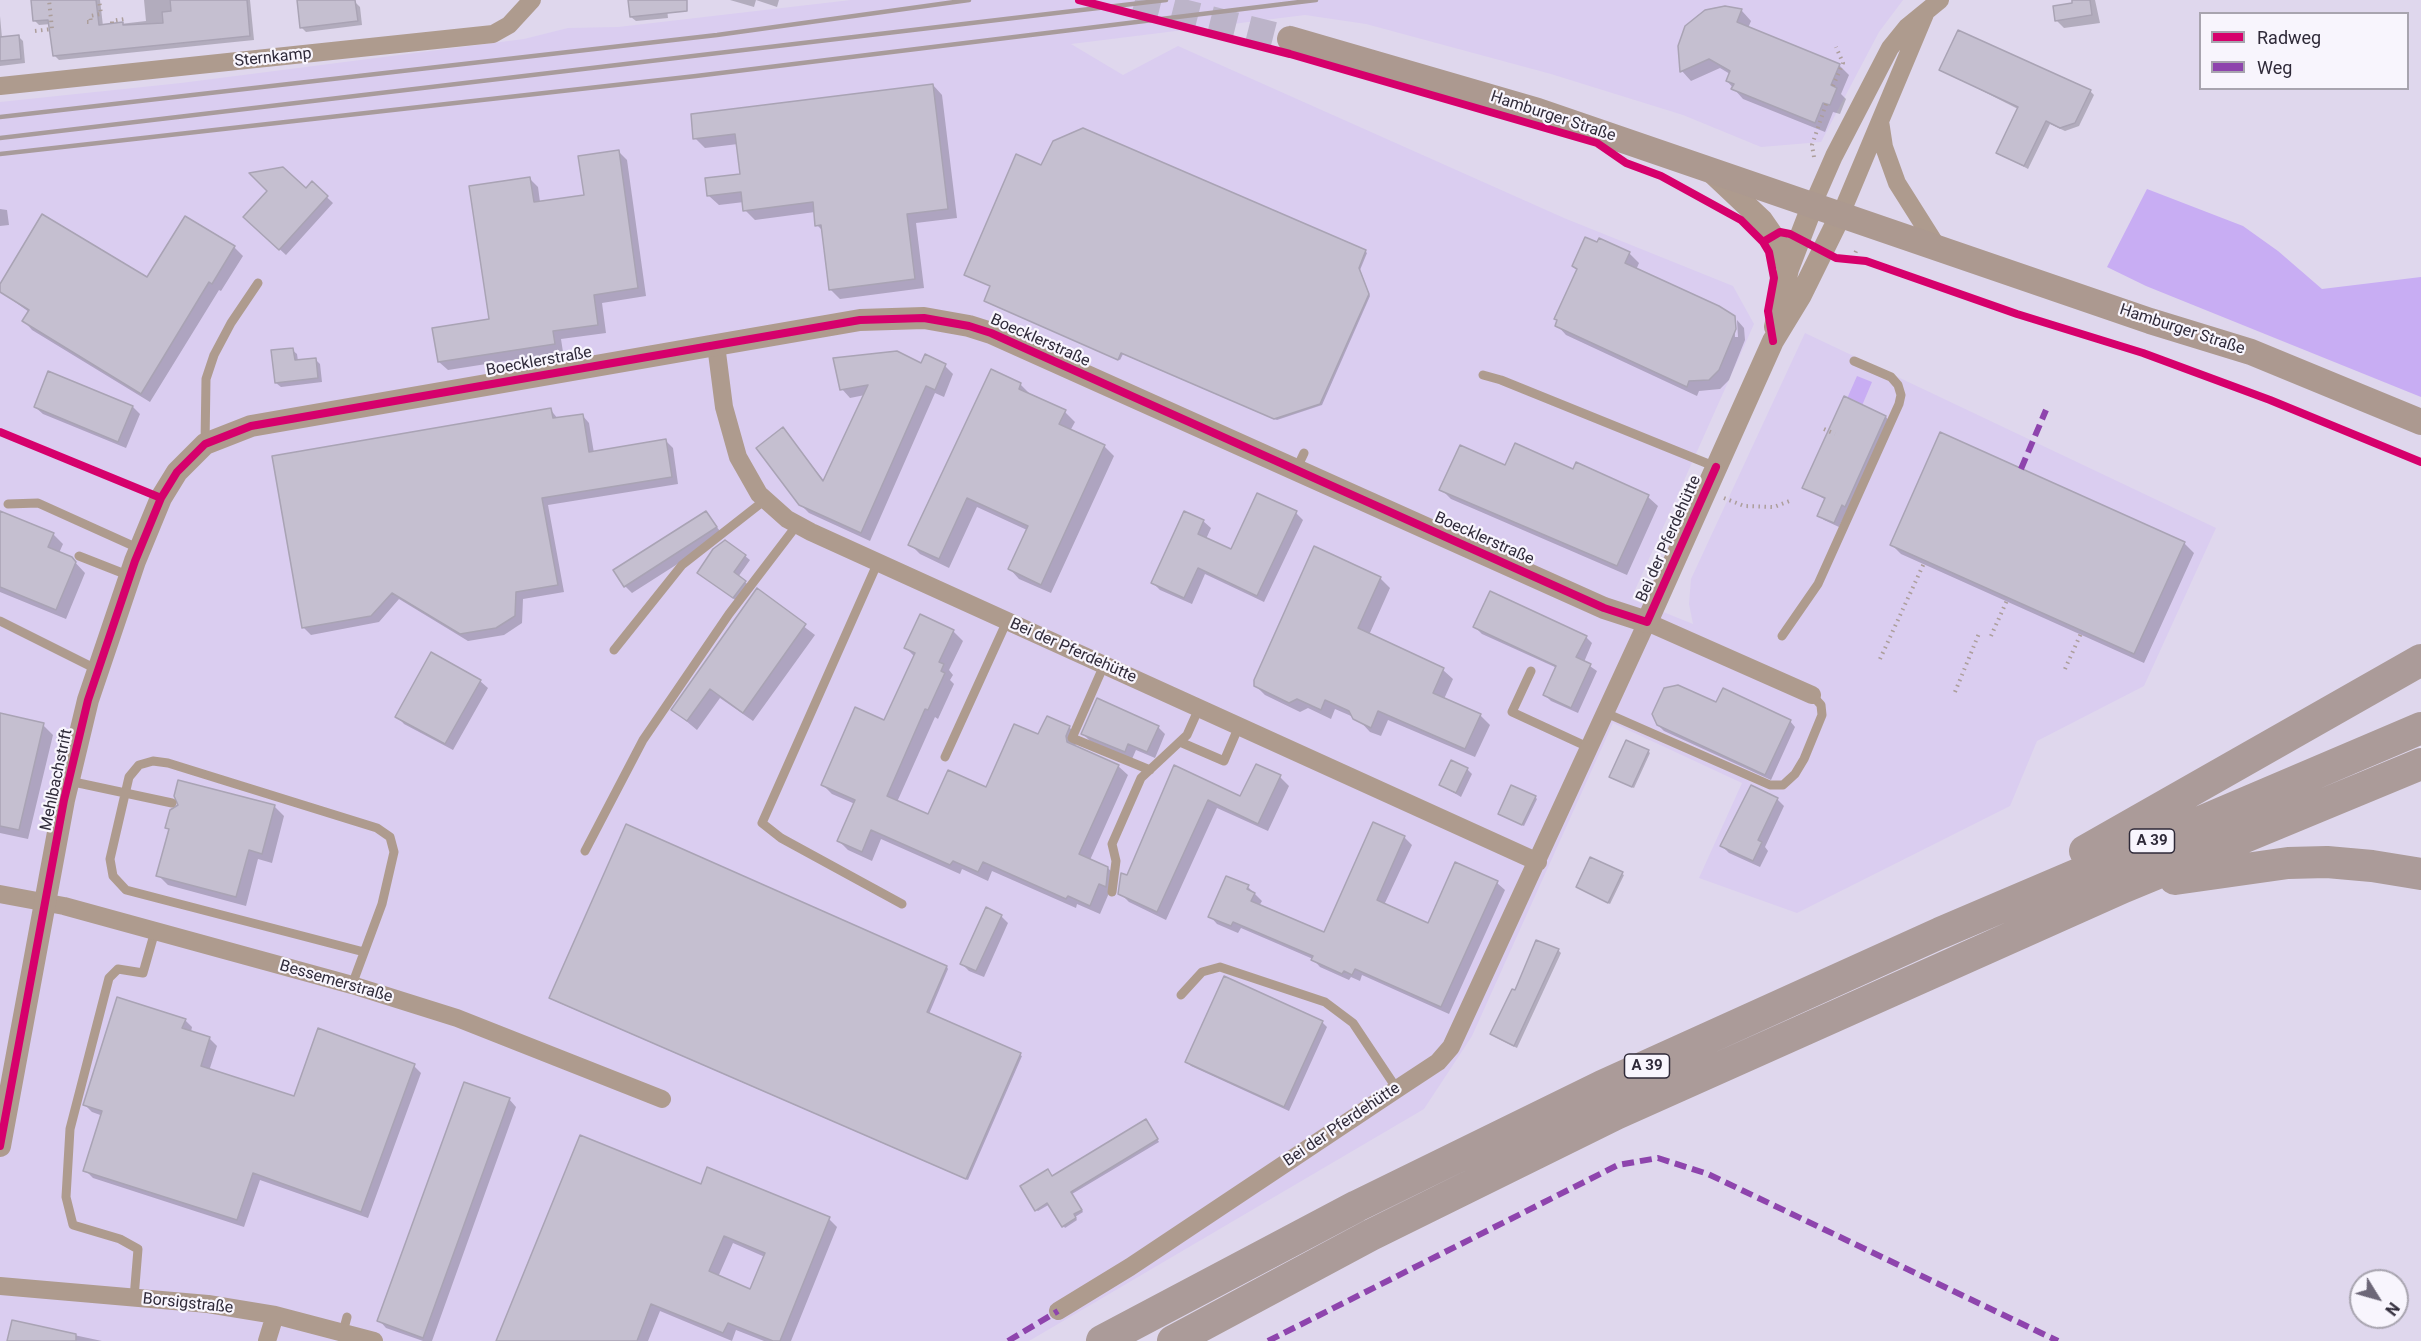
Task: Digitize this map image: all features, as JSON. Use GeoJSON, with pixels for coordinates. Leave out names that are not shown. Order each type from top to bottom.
{"type":"FeatureCollection","features":[{"type":"Feature","properties":{"kind":"highway"},"geometry":{"type":"LineString","coordinates":[[1940,933],[2421,660]]}},
{"type":"Feature","properties":{"kind":"highway","name":"A 39"},"geometry":{"type":"LineString","coordinates":[[1102,1341],[1357,1206],[1581,1096],[1940,933],[2421,728]]}},
{"type":"Feature","properties":{"kind":"highway","name":"A 39"},"geometry":{"type":"LineString","coordinates":[[1173,1341],[1371,1235],[1616,1114],[2124,887],[2421,764]]}},
{"type":"Feature","properties":{"kind":"highway"},"geometry":{"type":"LineString","coordinates":[[2124,887],[2288,863],[2372,866],[2421,874]]}},
{"type":"Feature","properties":{"kind":"main road","name":"Hamburger Straße"},"geometry":{"type":"LineString","coordinates":[[1290,39],[1538,111],[1706,167],[2150,321],[2251,352],[2421,422]]}},
{"type":"Feature","properties":{"kind":"street","name":"Sternkamp"},"geometry":{"type":"LineString","coordinates":[[0,86],[493,34],[509,25],[532,0]]}},
{"type":"Feature","properties":{"kind":"street"},"geometry":{"type":"LineString","coordinates":[[1841,214],[1880,121],[1934,5]]}},
{"type":"Feature","properties":{"kind":"street"},"geometry":{"type":"LineString","coordinates":[[1813,204],[1834,156],[1890,48],[1907,27],[1934,5]]}},
{"type":"Feature","properties":{"kind":"street"},"geometry":{"type":"LineString","coordinates":[[1880,121],[1884,147],[1897,183],[1938,248]]}},
{"type":"Feature","properties":{"kind":"street"},"geometry":{"type":"LineString","coordinates":[[1706,167],[1762,220],[1780,246],[1788,268]]}},
{"type":"Feature","properties":{"kind":"street","name":"Bei der Pferdehütte"},"geometry":{"type":"LineString","coordinates":[[1773,341],[1788,268],[1813,204]]}},
{"type":"Feature","properties":{"kind":"street","name":"Bei der Pferdehütte"},"geometry":{"type":"LineString","coordinates":[[1058,1311],[1130,1267],[1438,1062],[1451,1047],[1606,713],[1773,341],[1801,295],[1841,214]]}},
{"type":"Feature","properties":{"kind":"street","name":"Boecklerstraße"},"geometry":{"type":"LineString","coordinates":[[205,444],[250,426],[880,318],[924,318],[969,326],[991,333],[1300,462],[1604,608],[1647,622]]}},
{"type":"Feature","properties":{"kind":"street","name":"Bei der Pferdehütte"},"geometry":{"type":"LineString","coordinates":[[717,345],[730,433],[748,477],[765,500],[797,525],[1538,862]]}},
{"type":"Feature","properties":{"kind":"street","name":"Mehlbachstrift"},"geometry":{"type":"LineString","coordinates":[[0,1146],[69,781],[98,670],[130,576],[161,498],[177,472],[205,444]]}},
{"type":"Feature","properties":{"kind":"street","name":"Bei der Pferdehütte"},"geometry":{"type":"LineString","coordinates":[[1647,622],[1812,695]]}},
{"type":"Feature","properties":{"kind":"street","name":"Bessemerstraße"},"geometry":{"type":"LineString","coordinates":[[0,894],[46,903],[155,931],[352,985],[457,1018],[662,1099]]}},
{"type":"Feature","properties":{"kind":"street","name":"Borsigstraße"},"geometry":{"type":"LineString","coordinates":[[0,1286],[208,1304],[345,1325],[374,1341]]}},
{"type":"Feature","properties":{"kind":"street"},"geometry":{"type":"LineString","coordinates":[[267,1341],[275,1315]]}},
{"type":"Feature","properties":{"kind":"lane"},"geometry":{"type":"LineString","coordinates":[[205,444],[206,379],[214,355],[231,322],[258,283]]}},
{"type":"Feature","properties":{"kind":"lane"},"geometry":{"type":"LineString","coordinates":[[1782,636],[1818,584],[1899,404],[1901,395],[1898,385],[1891,377],[1854,361]]}},
{"type":"Feature","properties":{"kind":"lane"},"geometry":{"type":"LineString","coordinates":[[1483,375],[1501,380],[1716,467]]}},
{"type":"Feature","properties":{"kind":"lane"},"geometry":{"type":"LineString","coordinates":[[614,650],[682,565],[765,500]]}},
{"type":"Feature","properties":{"kind":"lane"},"geometry":{"type":"LineString","coordinates":[[8,504],[38,503],[140,549]]}},
{"type":"Feature","properties":{"kind":"lane"},"geometry":{"type":"LineString","coordinates":[[585,851],[643,740],[729,614],[797,525]]}},
{"type":"Feature","properties":{"kind":"lane"},"geometry":{"type":"LineString","coordinates":[[79,556],[130,576]]}},
{"type":"Feature","properties":{"kind":"lane"},"geometry":{"type":"LineString","coordinates":[[878,562],[762,823],[781,838],[902,904]]}},
{"type":"Feature","properties":{"kind":"lane"},"geometry":{"type":"LineString","coordinates":[[0,621],[98,670]]}},
{"type":"Feature","properties":{"kind":"lane"},"geometry":{"type":"LineString","coordinates":[[945,757],[1007,621]]}},
{"type":"Feature","properties":{"kind":"lane"},"geometry":{"type":"LineString","coordinates":[[1104,665],[1072,738],[1150,770]]}},
{"type":"Feature","properties":{"kind":"lane"},"geometry":{"type":"LineString","coordinates":[[1531,671],[1512,712],[1590,748]]}},
{"type":"Feature","properties":{"kind":"lane"},"geometry":{"type":"LineString","coordinates":[[1606,713],[1770,785],[1783,785],[1795,774],[1804,759],[1822,716],[1821,705],[1812,695]]}},
{"type":"Feature","properties":{"kind":"lane"},"geometry":{"type":"LineString","coordinates":[[1112,892],[1116,861],[1112,843],[1141,778],[1187,735],[1199,708]]}},
{"type":"Feature","properties":{"kind":"lane"},"geometry":{"type":"LineString","coordinates":[[1179,742],[1224,761],[1239,726]]}},
{"type":"Feature","properties":{"kind":"lane"},"geometry":{"type":"LineString","coordinates":[[352,985],[364,952],[381,904],[394,852],[390,837],[377,828],[168,763],[153,761],[139,765],[129,777],[110,859],[113,876],[126,890],[364,952]]}},
{"type":"Feature","properties":{"kind":"lane"},"geometry":{"type":"LineString","coordinates":[[69,781],[172,803]]}},
{"type":"Feature","properties":{"kind":"lane"},"geometry":{"type":"LineString","coordinates":[[134,1298],[138,1249],[120,1239],[73,1225],[66,1197],[66,1186],[70,1130],[109,978],[118,969],[143,973],[155,931]]}},
{"type":"Feature","properties":{"kind":"lane"},"geometry":{"type":"LineString","coordinates":[[1181,995],[1202,972],[1220,966],[1324,1002],[1353,1023],[1397,1089]]}},
{"type":"Feature","properties":{"kind":"path"},"geometry":{"type":"LineString","coordinates":[[35,31],[54,29],[49,0]]}},
{"type":"Feature","properties":{"kind":"path"},"geometry":{"type":"LineString","coordinates":[[87,22],[90,22],[90,16],[101,14],[99,0]]}},
{"type":"Feature","properties":{"kind":"path"},"geometry":{"type":"LineString","coordinates":[[112,23],[112,21],[124,19]]}},
{"type":"Feature","properties":{"kind":"path"},"geometry":{"type":"LineString","coordinates":[[1833,86],[1843,63],[1836,47]]}},
{"type":"Feature","properties":{"kind":"path"},"geometry":{"type":"LineString","coordinates":[[1817,159],[1812,155],[1812,145],[1826,104]]}},
{"type":"Feature","properties":{"kind":"path"},"geometry":{"type":"LineString","coordinates":[[1853,258],[1857,249]]}},
{"type":"Feature","properties":{"kind":"path"},"geometry":{"type":"LineString","coordinates":[[1824,429],[1835,434]]}},
{"type":"Feature","properties":{"kind":"path"},"geometry":{"type":"LineString","coordinates":[[1707,490],[1744,506],[1774,507],[1792,500]]}},
{"type":"Feature","properties":{"kind":"path"},"geometry":{"type":"LineString","coordinates":[[1880,659],[1925,561]]}},
{"type":"Feature","properties":{"kind":"path"},"geometry":{"type":"LineString","coordinates":[[1991,636],[2008,598]]}},
{"type":"Feature","properties":{"kind":"path"},"geometry":{"type":"LineString","coordinates":[[1955,692],[1980,631]]}},
{"type":"Feature","properties":{"kind":"path"},"geometry":{"type":"LineString","coordinates":[[2065,669],[2082,631]]}},
{"type":"Feature","properties":{"kind":"shaded area"},"geometry":{"type":"Polygon","coordinates":[[[851,0],[1903,0],[1879,32],[1821,142],[1761,147],[1683,115],[1551,74],[1366,24],[1305,15],[1071,44],[1123,75],[1178,46],[1564,218],[1733,286],[1754,324],[1631,599],[1693,624],[1689,604],[1691,579],[1805,333],[2216,528],[2144,686],[2037,741],[2010,806],[1797,913],[1699,878],[1742,783],[1613,723],[1472,1036],[1424,1109],[1029,1341],[0,1341],[0,102],[181,83],[524,39],[568,28],[618,27],[851,0]]]}},
{"type":"Feature","properties":{"kind":"shaded area"},"geometry":{"type":"Polygon","coordinates":[[[2147,189],[2243,226],[2278,251],[2322,289],[2421,277],[2421,397],[2146,286],[2107,267],[2147,189]]]}},
{"type":"Feature","properties":{"kind":"shaded area"},"geometry":{"type":"Polygon","coordinates":[[[1857,376],[1872,382],[1861,408],[1846,401],[1857,376]]]}},
{"type":"Feature","properties":{"kind":"building"},"geometry":{"type":"Polygon","coordinates":[[[31,0],[96,0],[99,25],[123,22],[123,25],[163,23],[162,12],[171,11],[170,0],[247,0],[250,36],[53,56],[48,20],[33,21],[31,0]]]}},
{"type":"Feature","properties":{"kind":"building"},"geometry":{"type":"Polygon","coordinates":[[[297,0],[355,0],[358,21],[300,28],[297,0]]]}},
{"type":"Feature","properties":{"kind":"building"},"geometry":{"type":"Polygon","coordinates":[[[628,0],[687,0],[687,11],[630,17],[628,0]]]}},
{"type":"Feature","properties":{"kind":"building"},"geometry":{"type":"Polygon","coordinates":[[[2072,0],[2090,0],[2092,15],[2055,21],[2053,6],[2072,3],[2072,0]]]}},
{"type":"Feature","properties":{"kind":"building"},"geometry":{"type":"Polygon","coordinates":[[[1725,6],[1742,9],[1737,22],[1840,64],[1831,85],[1837,88],[1830,105],[1823,103],[1815,123],[1731,89],[1734,84],[1726,81],[1730,71],[1709,59],[1680,72],[1678,46],[1685,26],[1705,10],[1725,6]]]}},
{"type":"Feature","properties":{"kind":"building"},"geometry":{"type":"Polygon","coordinates":[[[1958,30],[2091,90],[2075,123],[2060,128],[2046,121],[2024,166],[1996,153],[2018,107],[1939,70],[1958,30]]]}},
{"type":"Feature","properties":{"kind":"building"},"geometry":{"type":"Polygon","coordinates":[[[19,35],[21,59],[0,61],[0,37],[19,35]]]}},
{"type":"Feature","properties":{"kind":"building"},"geometry":{"type":"Polygon","coordinates":[[[933,84],[948,209],[907,214],[915,279],[829,290],[821,225],[815,226],[813,202],[743,211],[741,192],[707,196],[705,178],[740,174],[735,134],[693,139],[691,114],[933,84]]]}},
{"type":"Feature","properties":{"kind":"building"},"geometry":{"type":"Polygon","coordinates":[[[1083,128],[1366,250],[1359,268],[1369,294],[1320,404],[1274,419],[1121,353],[1118,360],[984,301],[990,286],[964,275],[1016,154],[1041,165],[1053,141],[1083,128]]]}},
{"type":"Feature","properties":{"kind":"building"},"geometry":{"type":"Polygon","coordinates":[[[619,150],[638,288],[594,295],[598,325],[553,331],[555,344],[438,362],[432,328],[489,319],[469,186],[530,177],[534,202],[584,195],[578,156],[619,150]]]}},
{"type":"Feature","properties":{"kind":"building"},"geometry":{"type":"Polygon","coordinates":[[[283,167],[306,188],[312,181],[328,196],[279,250],[243,217],[267,191],[249,173],[283,167]]]}},
{"type":"Feature","properties":{"kind":"building"},"geometry":{"type":"Polygon","coordinates":[[[42,214],[147,277],[185,216],[235,246],[212,284],[209,282],[141,394],[22,321],[29,310],[0,292],[0,284],[42,214]]]}},
{"type":"Feature","properties":{"kind":"building"},"geometry":{"type":"Polygon","coordinates":[[[1585,237],[1597,242],[1599,238],[1630,252],[1625,263],[1719,306],[1735,316],[1736,329],[1719,370],[1709,380],[1689,381],[1687,387],[1555,326],[1557,320],[1554,319],[1577,269],[1572,266],[1585,237]]]}},
{"type":"Feature","properties":{"kind":"building"},"geometry":{"type":"Polygon","coordinates":[[[293,348],[295,360],[316,358],[318,378],[275,383],[271,350],[293,348]]]}},
{"type":"Feature","properties":{"kind":"building"},"geometry":{"type":"Polygon","coordinates":[[[897,351],[921,363],[925,354],[946,364],[935,390],[926,386],[861,533],[799,505],[756,448],[783,427],[823,481],[868,385],[840,390],[833,358],[897,351]]]}},
{"type":"Feature","properties":{"kind":"building"},"geometry":{"type":"Polygon","coordinates":[[[991,369],[1021,383],[1019,389],[1066,410],[1059,424],[1105,445],[1041,585],[1008,569],[1028,526],[967,498],[939,559],[908,545],[991,369]]]}},
{"type":"Feature","properties":{"kind":"building"},"geometry":{"type":"Polygon","coordinates":[[[48,371],[133,406],[118,442],[34,407],[48,371]]]}},
{"type":"Feature","properties":{"kind":"building"},"geometry":{"type":"Polygon","coordinates":[[[1844,396],[1886,416],[1845,507],[1842,505],[1834,523],[1817,516],[1825,498],[1802,488],[1844,396]]]}},
{"type":"Feature","properties":{"kind":"building"},"geometry":{"type":"Polygon","coordinates":[[[551,408],[553,418],[583,414],[589,452],[666,439],[672,477],[542,498],[558,585],[516,592],[515,616],[496,628],[460,634],[392,593],[371,616],[302,628],[272,456],[551,408]]]}},
{"type":"Feature","properties":{"kind":"building"},"geometry":{"type":"Polygon","coordinates":[[[1940,432],[2185,542],[2134,654],[1890,545],[1940,432]]]}},
{"type":"Feature","properties":{"kind":"building"},"geometry":{"type":"Polygon","coordinates":[[[1515,443],[1573,469],[1576,462],[1649,495],[1617,566],[1439,490],[1460,445],[1505,465],[1515,443]]]}},
{"type":"Feature","properties":{"kind":"building"},"geometry":{"type":"Polygon","coordinates":[[[1257,493],[1297,511],[1257,596],[1198,568],[1184,598],[1151,583],[1184,511],[1204,520],[1198,534],[1231,549],[1257,493]]]}},
{"type":"Feature","properties":{"kind":"building"},"geometry":{"type":"Polygon","coordinates":[[[0,511],[54,533],[48,547],[72,557],[76,562],[56,610],[0,587],[0,511]]]}},
{"type":"Feature","properties":{"kind":"building"},"geometry":{"type":"Polygon","coordinates":[[[706,511],[717,527],[624,587],[613,570],[706,511]]]}},
{"type":"Feature","properties":{"kind":"building"},"geometry":{"type":"Polygon","coordinates":[[[725,540],[746,555],[734,572],[746,581],[733,598],[697,573],[713,549],[725,540]]]}},
{"type":"Feature","properties":{"kind":"building"},"geometry":{"type":"Polygon","coordinates":[[[1314,546],[1381,577],[1358,628],[1444,668],[1433,693],[1481,714],[1465,749],[1378,711],[1371,728],[1353,719],[1349,711],[1325,700],[1321,710],[1297,699],[1289,703],[1254,686],[1254,680],[1314,546]]]}},
{"type":"Feature","properties":{"kind":"building"},"geometry":{"type":"Polygon","coordinates":[[[757,588],[806,624],[743,713],[710,689],[687,721],[671,710],[757,588]]]}},
{"type":"Feature","properties":{"kind":"building"},"geometry":{"type":"Polygon","coordinates":[[[1490,591],[1587,636],[1576,657],[1591,664],[1571,708],[1543,695],[1556,666],[1473,627],[1490,591]]]}},
{"type":"Feature","properties":{"kind":"building"},"geometry":{"type":"Polygon","coordinates":[[[920,614],[954,630],[939,662],[944,664],[941,671],[945,673],[928,710],[925,709],[887,796],[928,814],[948,770],[986,787],[1014,724],[1038,734],[1047,716],[1070,726],[1066,736],[1067,742],[1119,765],[1079,854],[1108,867],[1106,887],[1099,884],[1090,906],[1068,896],[1066,899],[983,862],[978,872],[953,861],[950,865],[871,830],[862,852],[837,841],[855,800],[821,785],[855,707],[884,720],[915,653],[904,648],[920,614]]]}},
{"type":"Feature","properties":{"kind":"building"},"geometry":{"type":"Polygon","coordinates":[[[431,652],[481,680],[445,744],[395,717],[431,652]]]}},
{"type":"Feature","properties":{"kind":"building"},"geometry":{"type":"Polygon","coordinates":[[[1678,685],[1716,702],[1723,688],[1791,720],[1765,775],[1657,725],[1652,714],[1664,688],[1678,685]]]}},
{"type":"Feature","properties":{"kind":"building"},"geometry":{"type":"Polygon","coordinates":[[[1097,698],[1159,726],[1147,752],[1128,744],[1125,752],[1081,734],[1097,698]]]}},
{"type":"Feature","properties":{"kind":"building"},"geometry":{"type":"Polygon","coordinates":[[[0,713],[44,723],[19,830],[0,826],[0,713]]]}},
{"type":"Feature","properties":{"kind":"building"},"geometry":{"type":"Polygon","coordinates":[[[1626,740],[1649,750],[1632,787],[1609,777],[1626,740]]]}},
{"type":"Feature","properties":{"kind":"building"},"geometry":{"type":"Polygon","coordinates":[[[1451,760],[1468,768],[1456,793],[1439,785],[1451,760]]]}},
{"type":"Feature","properties":{"kind":"building"},"geometry":{"type":"Polygon","coordinates":[[[1256,764],[1281,775],[1258,824],[1208,800],[1157,912],[1118,894],[1121,873],[1127,875],[1174,765],[1240,796],[1256,764]]]}},
{"type":"Feature","properties":{"kind":"building"},"geometry":{"type":"Polygon","coordinates":[[[178,780],[275,805],[262,854],[249,850],[236,897],[156,876],[169,829],[165,828],[170,810],[178,805],[174,796],[178,780]]]}},
{"type":"Feature","properties":{"kind":"building"},"geometry":{"type":"Polygon","coordinates":[[[1511,785],[1536,796],[1522,825],[1498,814],[1511,785]]]}},
{"type":"Feature","properties":{"kind":"building"},"geometry":{"type":"Polygon","coordinates":[[[1751,785],[1778,798],[1758,840],[1762,842],[1753,861],[1720,846],[1751,785]]]}},
{"type":"Feature","properties":{"kind":"building"},"geometry":{"type":"Polygon","coordinates":[[[1373,822],[1405,836],[1377,900],[1428,923],[1455,862],[1498,881],[1441,1007],[1355,969],[1352,975],[1344,971],[1342,974],[1311,960],[1313,956],[1233,922],[1231,926],[1208,917],[1226,876],[1249,885],[1247,889],[1255,893],[1251,901],[1324,932],[1373,822]]]}},
{"type":"Feature","properties":{"kind":"building"},"geometry":{"type":"Polygon","coordinates":[[[626,824],[947,966],[927,1012],[1021,1053],[966,1179],[549,998],[626,824]]]}},
{"type":"Feature","properties":{"kind":"building"},"geometry":{"type":"Polygon","coordinates":[[[1590,857],[1623,872],[1608,903],[1576,887],[1590,857]]]}},
{"type":"Feature","properties":{"kind":"building"},"geometry":{"type":"Polygon","coordinates":[[[986,907],[1002,915],[976,971],[960,964],[986,907]]]}},
{"type":"Feature","properties":{"kind":"building"},"geometry":{"type":"Polygon","coordinates":[[[1536,940],[1559,949],[1514,1046],[1490,1034],[1512,989],[1515,990],[1536,940]]]}},
{"type":"Feature","properties":{"kind":"building"},"geometry":{"type":"Polygon","coordinates":[[[1224,976],[1323,1021],[1284,1107],[1185,1062],[1224,976]]]}},
{"type":"Feature","properties":{"kind":"building"},"geometry":{"type":"Polygon","coordinates":[[[117,997],[186,1019],[182,1028],[210,1037],[201,1066],[294,1096],[318,1028],[415,1064],[361,1212],[253,1173],[237,1220],[83,1171],[102,1111],[83,1105],[117,997]]]}},
{"type":"Feature","properties":{"kind":"building"},"geometry":{"type":"Polygon","coordinates":[[[464,1082],[510,1098],[423,1338],[377,1321],[464,1082]]]}},
{"type":"Feature","properties":{"kind":"building"},"geometry":{"type":"Polygon","coordinates":[[[1146,1119],[1158,1139],[1071,1192],[1082,1210],[1074,1214],[1076,1218],[1062,1227],[1047,1203],[1035,1211],[1020,1186],[1048,1169],[1052,1176],[1146,1119]]]}},
{"type":"Feature","properties":{"kind":"building"},"geometry":{"type":"Polygon","coordinates":[[[580,1135],[701,1184],[707,1167],[830,1217],[780,1341],[773,1341],[728,1323],[723,1333],[651,1304],[637,1341],[496,1341],[580,1135]],[[724,1236],[709,1271],[750,1289],[765,1253],[724,1236]]]}},
{"type":"Feature","properties":{"kind":"building"},"geometry":{"type":"Polygon","coordinates":[[[12,1320],[76,1334],[76,1341],[7,1341],[12,1320]]]}},
{"type":"Feature","properties":{"kind":"tunnel"},"geometry":{"type":"LineString","coordinates":[[1135,0],[1290,39]]}},
{"type":"Feature","properties":{"kind":"railway"},"geometry":{"type":"LineString","coordinates":[[0,117],[717,35],[969,0]]}},
{"type":"Feature","properties":{"kind":"railway"},"geometry":{"type":"LineString","coordinates":[[0,138],[1166,0]]}},
{"type":"Feature","properties":{"kind":"railway"},"geometry":{"type":"LineString","coordinates":[[0,154],[696,76],[1316,0]]}},
{"type":"Feature","properties":{"kind":"marked path"},"geometry":{"type":"LineString","coordinates":[[2021,469],[2046,410]]}},
{"type":"Feature","properties":{"kind":"marked path"},"geometry":{"type":"LineString","coordinates":[[1268,1341],[1618,1165],[1658,1158],[1708,1174],[2058,1341]]}},
{"type":"Feature","properties":{"kind":"marked path"},"geometry":{"type":"LineString","coordinates":[[1008,1341],[1058,1311]]}},
{"type":"Feature","properties":{"kind":"cycle path"},"geometry":{"type":"LineString","coordinates":[[1079,0],[1290,54],[1597,143],[1626,163],[1661,176],[1741,220],[1763,242],[1780,232],[1790,234],[1836,258],[1866,261],[2017,314],[2143,353],[2270,400],[2421,462]]}},
{"type":"Feature","properties":{"kind":"cycle path"},"geometry":{"type":"LineString","coordinates":[[1763,242],[1769,252],[1774,278],[1768,311],[1773,341]]}},
{"type":"Feature","properties":{"kind":"cycle path"},"geometry":{"type":"LineString","coordinates":[[0,1146],[64,800],[88,700],[135,561],[161,498],[177,472],[205,444],[251,426],[860,320],[924,318],[969,326],[991,333],[1604,608],[1647,622],[1716,467]]}},
{"type":"Feature","properties":{"kind":"cycle path"},"geometry":{"type":"LineString","coordinates":[[0,432],[161,498]]}}]}
